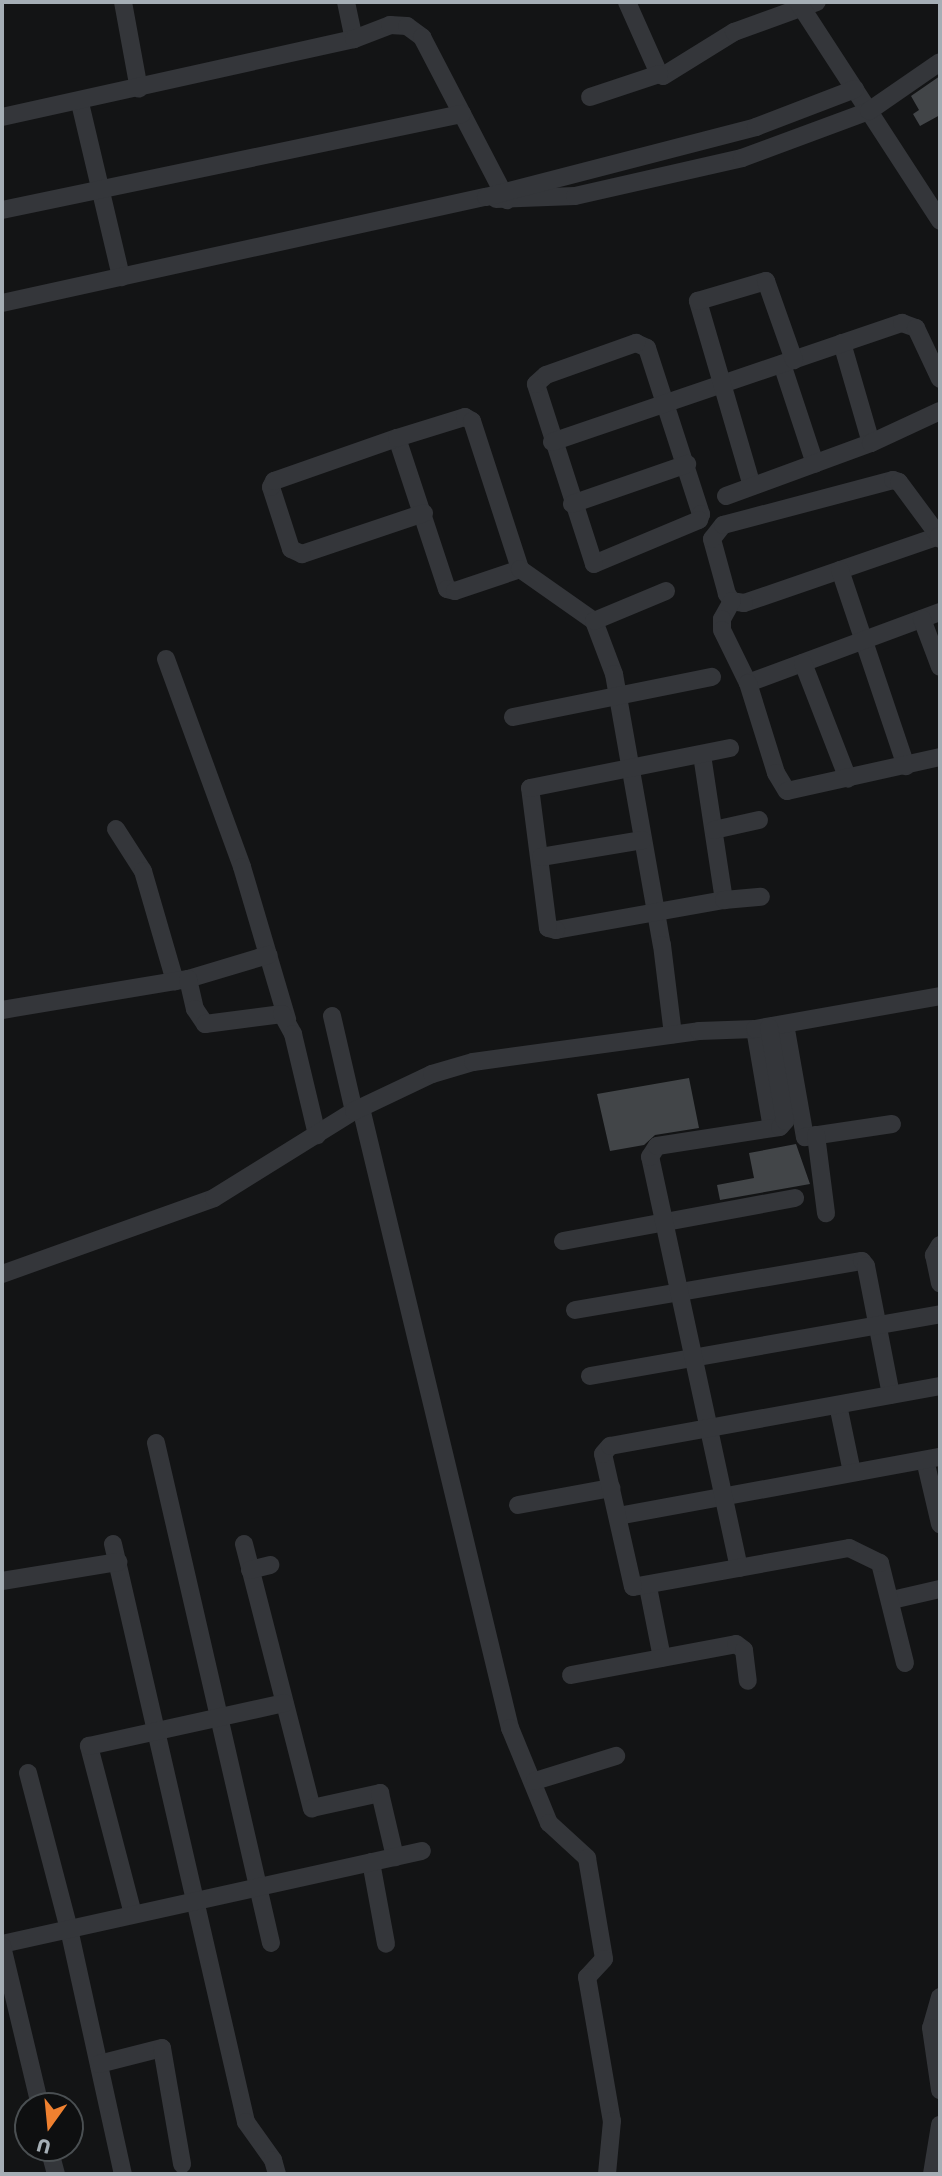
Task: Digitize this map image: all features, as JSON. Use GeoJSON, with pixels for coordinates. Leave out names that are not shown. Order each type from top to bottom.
{"type":"FeatureCollection","features":[{"type":"Feature","properties":{"kind":"street"},"geometry":{"type":"LineString","coordinates":[[123,2],[139,89]]}},
{"type":"Feature","properties":{"kind":"street"},"geometry":{"type":"LineString","coordinates":[[345,2],[354,39]]}},
{"type":"Feature","properties":{"kind":"street"},"geometry":{"type":"LineString","coordinates":[[628,2],[659,74]]}},
{"type":"Feature","properties":{"kind":"street"},"geometry":{"type":"LineString","coordinates":[[590,97],[659,74],[667,75],[734,32],[806,4],[855,89],[940,221]]}},
{"type":"Feature","properties":{"kind":"street"},"geometry":{"type":"LineString","coordinates":[[2,117],[80,103],[354,39],[390,25],[407,26],[422,37],[463,114],[498,196]]}},
{"type":"Feature","properties":{"kind":"street"},"geometry":{"type":"LineString","coordinates":[[498,196],[575,196],[710,167],[869,111],[940,62]]}},
{"type":"Feature","properties":{"kind":"street"},"geometry":{"type":"LineString","coordinates":[[2,303],[498,196],[756,127],[855,89]]}},
{"type":"Feature","properties":{"kind":"street"},"geometry":{"type":"LineString","coordinates":[[80,103],[121,277]]}},
{"type":"Feature","properties":{"kind":"street"},"geometry":{"type":"LineString","coordinates":[[2,210],[99,187],[463,114]]}},
{"type":"Feature","properties":{"kind":"street"},"geometry":{"type":"LineString","coordinates":[[752,486],[698,307],[700,297],[766,281],[815,464]]}},
{"type":"Feature","properties":{"kind":"street"},"geometry":{"type":"LineString","coordinates":[[552,442],[902,323],[912,324],[940,379]]}},
{"type":"Feature","properties":{"kind":"street"},"geometry":{"type":"LineString","coordinates":[[842,343],[871,443]]}},
{"type":"Feature","properties":{"kind":"street"},"geometry":{"type":"LineString","coordinates":[[628,346],[647,348],[667,403],[700,506],[699,520],[594,564],[552,442],[538,380],[628,346]]}},
{"type":"Feature","properties":{"kind":"street"},"geometry":{"type":"LineString","coordinates":[[726,496],[871,443],[940,411]]}},
{"type":"Feature","properties":{"kind":"street"},"geometry":{"type":"LineString","coordinates":[[424,513],[309,553],[291,549],[272,482],[397,438],[465,417],[470,419],[520,569],[594,621],[605,652],[673,1034]]}},
{"type":"Feature","properties":{"kind":"street"},"geometry":{"type":"LineString","coordinates":[[397,438],[451,591],[520,569]]}},
{"type":"Feature","properties":{"kind":"street"},"geometry":{"type":"LineString","coordinates":[[572,504],[687,464]]}},
{"type":"Feature","properties":{"kind":"street"},"geometry":{"type":"LineString","coordinates":[[893,480],[900,482],[940,537],[744,603],[732,601],[718,572],[712,539],[723,525],[893,480]]}},
{"type":"Feature","properties":{"kind":"street"},"geometry":{"type":"LineString","coordinates":[[840,570],[906,766]]}},
{"type":"Feature","properties":{"kind":"street"},"geometry":{"type":"LineString","coordinates":[[594,621],[666,590]]}},
{"type":"Feature","properties":{"kind":"street"},"geometry":{"type":"LineString","coordinates":[[732,601],[722,619],[722,630],[747,683],[783,789],[792,792],[940,757]]}},
{"type":"Feature","properties":{"kind":"street"},"geometry":{"type":"LineString","coordinates":[[747,683],[940,612]]}},
{"type":"Feature","properties":{"kind":"street"},"geometry":{"type":"LineString","coordinates":[[922,619],[940,667]]}},
{"type":"Feature","properties":{"kind":"street"},"geometry":{"type":"LineString","coordinates":[[166,659],[238,855],[288,1019],[317,1135]]}},
{"type":"Feature","properties":{"kind":"street"},"geometry":{"type":"LineString","coordinates":[[803,663],[848,779]]}},
{"type":"Feature","properties":{"kind":"street"},"geometry":{"type":"LineString","coordinates":[[513,717],[712,677]]}},
{"type":"Feature","properties":{"kind":"street"},"geometry":{"type":"LineString","coordinates":[[730,748],[529,789],[541,857],[548,928],[724,900],[761,897]]}},
{"type":"Feature","properties":{"kind":"street"},"geometry":{"type":"LineString","coordinates":[[702,755],[724,900]]}},
{"type":"Feature","properties":{"kind":"street"},"geometry":{"type":"LineString","coordinates":[[714,830],[759,820]]}},
{"type":"Feature","properties":{"kind":"street"},"geometry":{"type":"LineString","coordinates":[[116,829],[143,871],[182,980],[205,1024],[273,1012],[288,1019]]}},
{"type":"Feature","properties":{"kind":"street"},"geometry":{"type":"LineString","coordinates":[[541,857],[637,841]]}},
{"type":"Feature","properties":{"kind":"street"},"geometry":{"type":"LineString","coordinates":[[2,1010],[182,980],[268,956]]}},
{"type":"Feature","properties":{"kind":"street"},"geometry":{"type":"LineString","coordinates":[[2,1274],[215,1198],[395,1089],[473,1062],[673,1034],[770,1027],[940,996]]}},
{"type":"Feature","properties":{"kind":"street"},"geometry":{"type":"LineString","coordinates":[[332,1016],[510,1728],[535,1781],[549,1823],[587,1858],[604,1959],[587,1977],[612,2121],[607,2174]]}},
{"type":"Feature","properties":{"kind":"street"},"geometry":{"type":"LineString","coordinates":[[739,1568],[708,1428],[696,1358],[650,1164],[654,1148],[772,1128],[770,1027]]}},
{"type":"Feature","properties":{"kind":"street"},"geometry":{"type":"LineString","coordinates":[[770,1027],[805,1137],[892,1124]]}},
{"type":"Feature","properties":{"kind":"street"},"geometry":{"type":"LineString","coordinates":[[816,1135],[826,1213]]}},
{"type":"Feature","properties":{"kind":"street"},"geometry":{"type":"LineString","coordinates":[[563,1241],[664,1220],[795,1198]]}},
{"type":"Feature","properties":{"kind":"street"},"geometry":{"type":"LineString","coordinates":[[940,1245],[934,1255],[940,1283]]}},
{"type":"Feature","properties":{"kind":"street"},"geometry":{"type":"LineString","coordinates":[[575,1310],[862,1261],[878,1325],[891,1395]]}},
{"type":"Feature","properties":{"kind":"street"},"geometry":{"type":"LineString","coordinates":[[590,1377],[940,1314]]}},
{"type":"Feature","properties":{"kind":"street"},"geometry":{"type":"LineString","coordinates":[[905,1664],[892,1600],[880,1563],[849,1548],[637,1589],[630,1581],[604,1448],[940,1386]]}},
{"type":"Feature","properties":{"kind":"street"},"geometry":{"type":"LineString","coordinates":[[838,1405],[852,1472]]}},
{"type":"Feature","properties":{"kind":"street"},"geometry":{"type":"LineString","coordinates":[[156,1443],[271,1943]]}},
{"type":"Feature","properties":{"kind":"street"},"geometry":{"type":"LineString","coordinates":[[618,1516],[932,1458],[940,1524]]}},
{"type":"Feature","properties":{"kind":"street"},"geometry":{"type":"LineString","coordinates":[[518,1505],[611,1488]]}},
{"type":"Feature","properties":{"kind":"street"},"geometry":{"type":"LineString","coordinates":[[113,1544],[246,2122],[273,2160],[277,2174]]}},
{"type":"Feature","properties":{"kind":"street"},"geometry":{"type":"LineString","coordinates":[[244,1544],[312,1808],[380,1793],[395,1857]]}},
{"type":"Feature","properties":{"kind":"street"},"geometry":{"type":"LineString","coordinates":[[2,1581],[118,1562]]}},
{"type":"Feature","properties":{"kind":"street"},"geometry":{"type":"LineString","coordinates":[[250,1570],[270,1565]]}},
{"type":"Feature","properties":{"kind":"street"},"geometry":{"type":"LineString","coordinates":[[648,1587],[662,1658]]}},
{"type":"Feature","properties":{"kind":"street"},"geometry":{"type":"LineString","coordinates":[[892,1600],[940,1589]]}},
{"type":"Feature","properties":{"kind":"street"},"geometry":{"type":"LineString","coordinates":[[571,1675],[736,1644],[744,1650],[748,1681]]}},
{"type":"Feature","properties":{"kind":"street"},"geometry":{"type":"LineString","coordinates":[[133,1914],[89,1746],[284,1703]]}},
{"type":"Feature","properties":{"kind":"street"},"geometry":{"type":"LineString","coordinates":[[535,1781],[616,1756]]}},
{"type":"Feature","properties":{"kind":"street"},"geometry":{"type":"LineString","coordinates":[[28,1773],[69,1929],[123,2174]]}},
{"type":"Feature","properties":{"kind":"street"},"geometry":{"type":"LineString","coordinates":[[37,2092],[2,1945],[422,1851]]}},
{"type":"Feature","properties":{"kind":"street"},"geometry":{"type":"LineString","coordinates":[[371,1862],[386,1944]]}},
{"type":"Feature","properties":{"kind":"street"},"geometry":{"type":"LineString","coordinates":[[940,1997],[931,2028],[940,2090]]}},
{"type":"Feature","properties":{"kind":"street"},"geometry":{"type":"LineString","coordinates":[[99,2064],[162,2048],[182,2164]]}},
{"type":"Feature","properties":{"kind":"street"},"geometry":{"type":"LineString","coordinates":[[933,2174],[940,2125]]}},
{"type":"Feature","properties":{"kind":"building"},"geometry":{"type":"Polygon","coordinates":[[[940,76],[940,115],[920,126],[913,114],[919,110],[911,96],[940,76]]]}},
{"type":"Feature","properties":{"kind":"building"},"geometry":{"type":"Polygon","coordinates":[[[689,1078],[699,1128],[655,1135],[644,1145],[610,1151],[597,1094],[689,1078]]]}},
{"type":"Feature","properties":{"kind":"building"},"geometry":{"type":"Polygon","coordinates":[[[796,1144],[810,1184],[720,1200],[717,1185],[754,1178],[749,1153],[796,1144]]]}}]}
